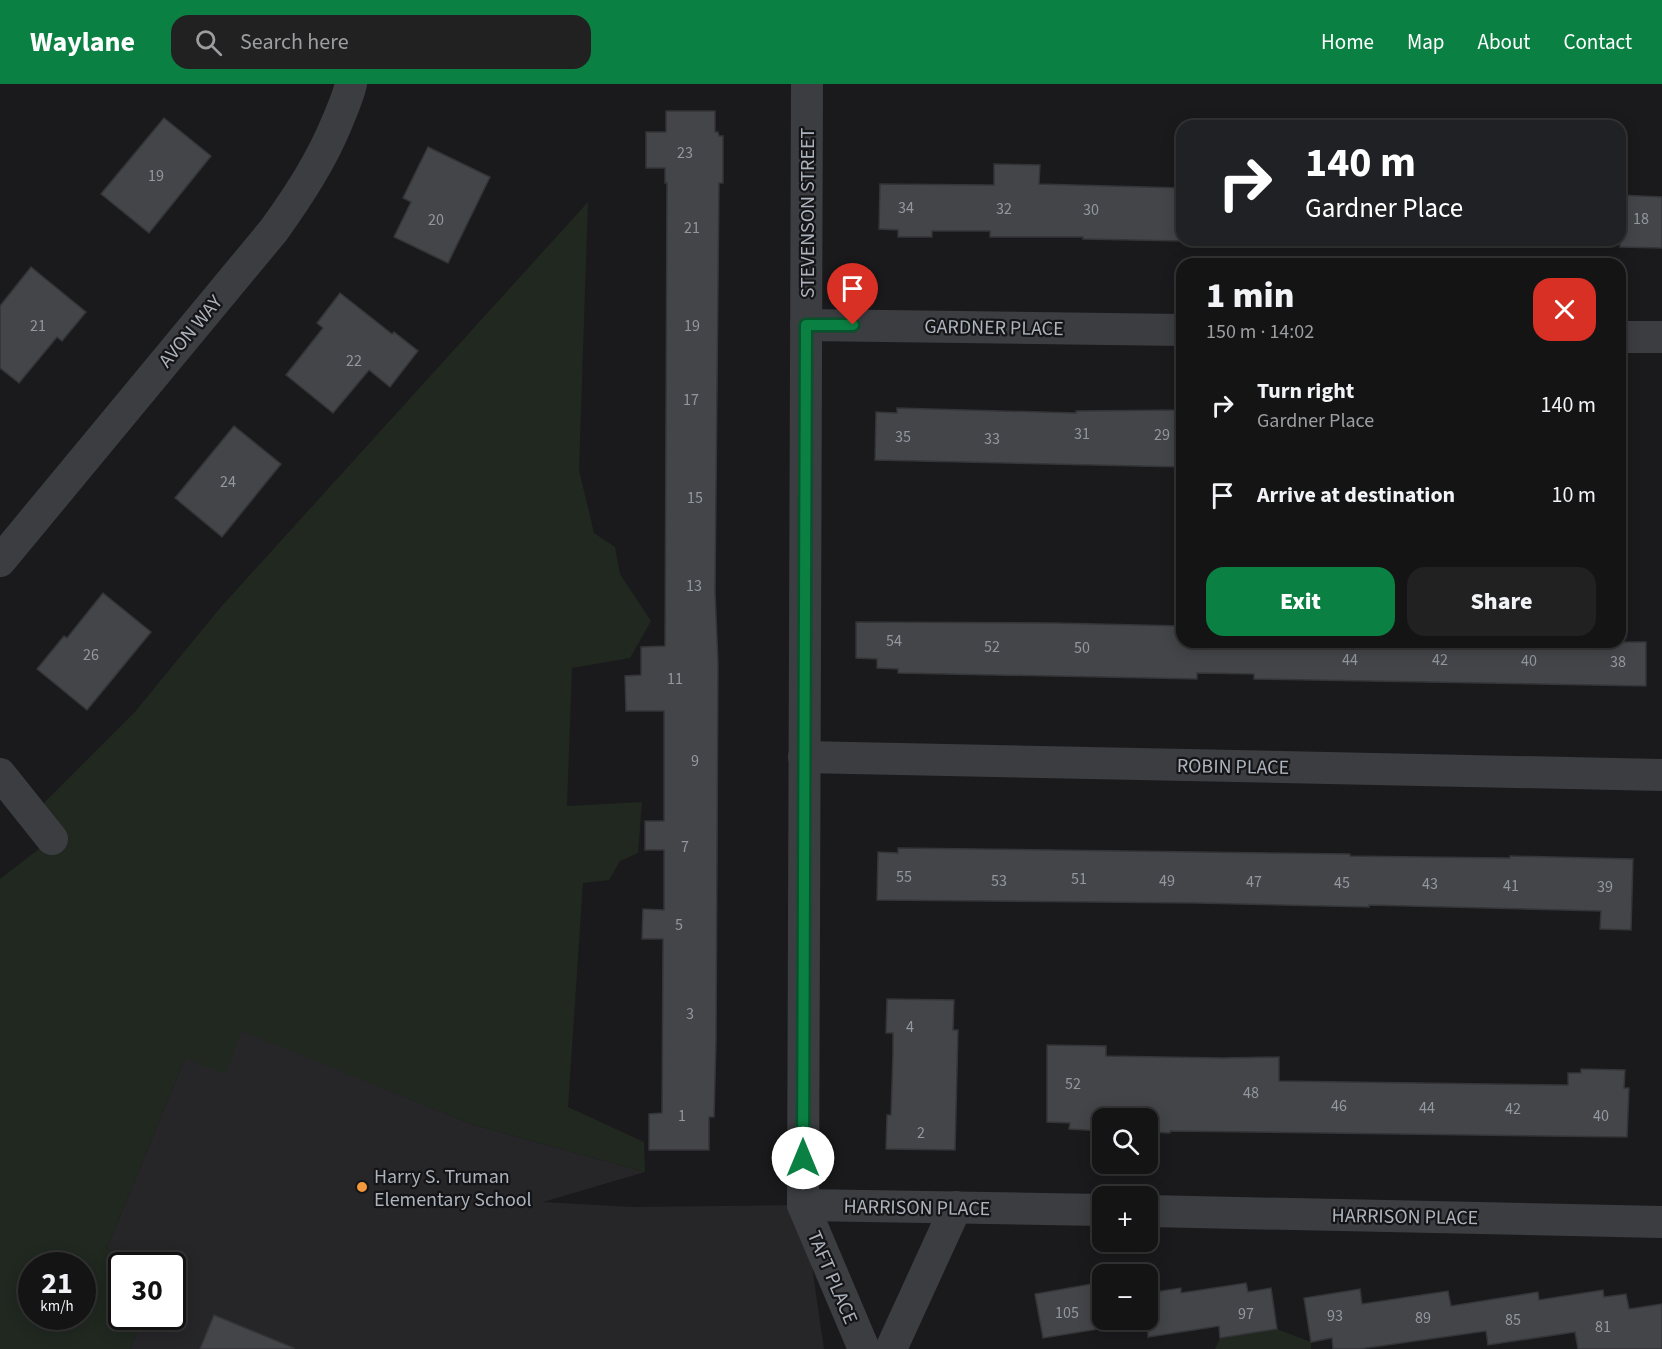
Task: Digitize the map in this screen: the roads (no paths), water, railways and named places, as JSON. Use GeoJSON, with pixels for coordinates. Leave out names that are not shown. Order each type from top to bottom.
{"type":"FeatureCollection","features":[{"type":"Feature","properties":{"kind":"street","name":"AVON WAY"},"geometry":{"type":"LineString","coordinates":[[0,561],[274,230],[303,189],[328,143],[351,84]]}},
{"type":"Feature","properties":{"kind":"street","name":"STEVENSON STREET"},"geometry":{"type":"LineString","coordinates":[[803,1205],[807,84]]}},
{"type":"Feature","properties":{"kind":"street","name":"GARDNER PLACE"},"geometry":{"type":"LineString","coordinates":[[806,325],[1176,330]]}},
{"type":"Feature","properties":{"kind":"street"},"geometry":{"type":"LineString","coordinates":[[1626,337],[1662,337]]}},
{"type":"Feature","properties":{"kind":"street","name":"ROBIN PLACE"},"geometry":{"type":"LineString","coordinates":[[804,757],[1662,775]]}},
{"type":"Feature","properties":{"kind":"street"},"geometry":{"type":"LineString","coordinates":[[0,774],[52,838]]}},
{"type":"Feature","properties":{"kind":"street","name":"HARRISON PLACE"},"geometry":{"type":"LineString","coordinates":[[803,1205],[1092,1210]]}},
{"type":"Feature","properties":{"kind":"street","name":"TAFT PLACE"},"geometry":{"type":"LineString","coordinates":[[803,1205],[864,1349]]}},
{"type":"Feature","properties":{"kind":"street"},"geometry":{"type":"LineString","coordinates":[[891,1349],[956,1207]]}},
{"type":"Feature","properties":{"kind":"street","name":"HARRISON PLACE"},"geometry":{"type":"LineString","coordinates":[[1158,1211],[1662,1222]]}},
{"type":"Feature","properties":{"kind":"place","name":"Harry S. Truman Elementary School"},"geometry":{"type":"Point","coordinates":[362,1187]}}]}
